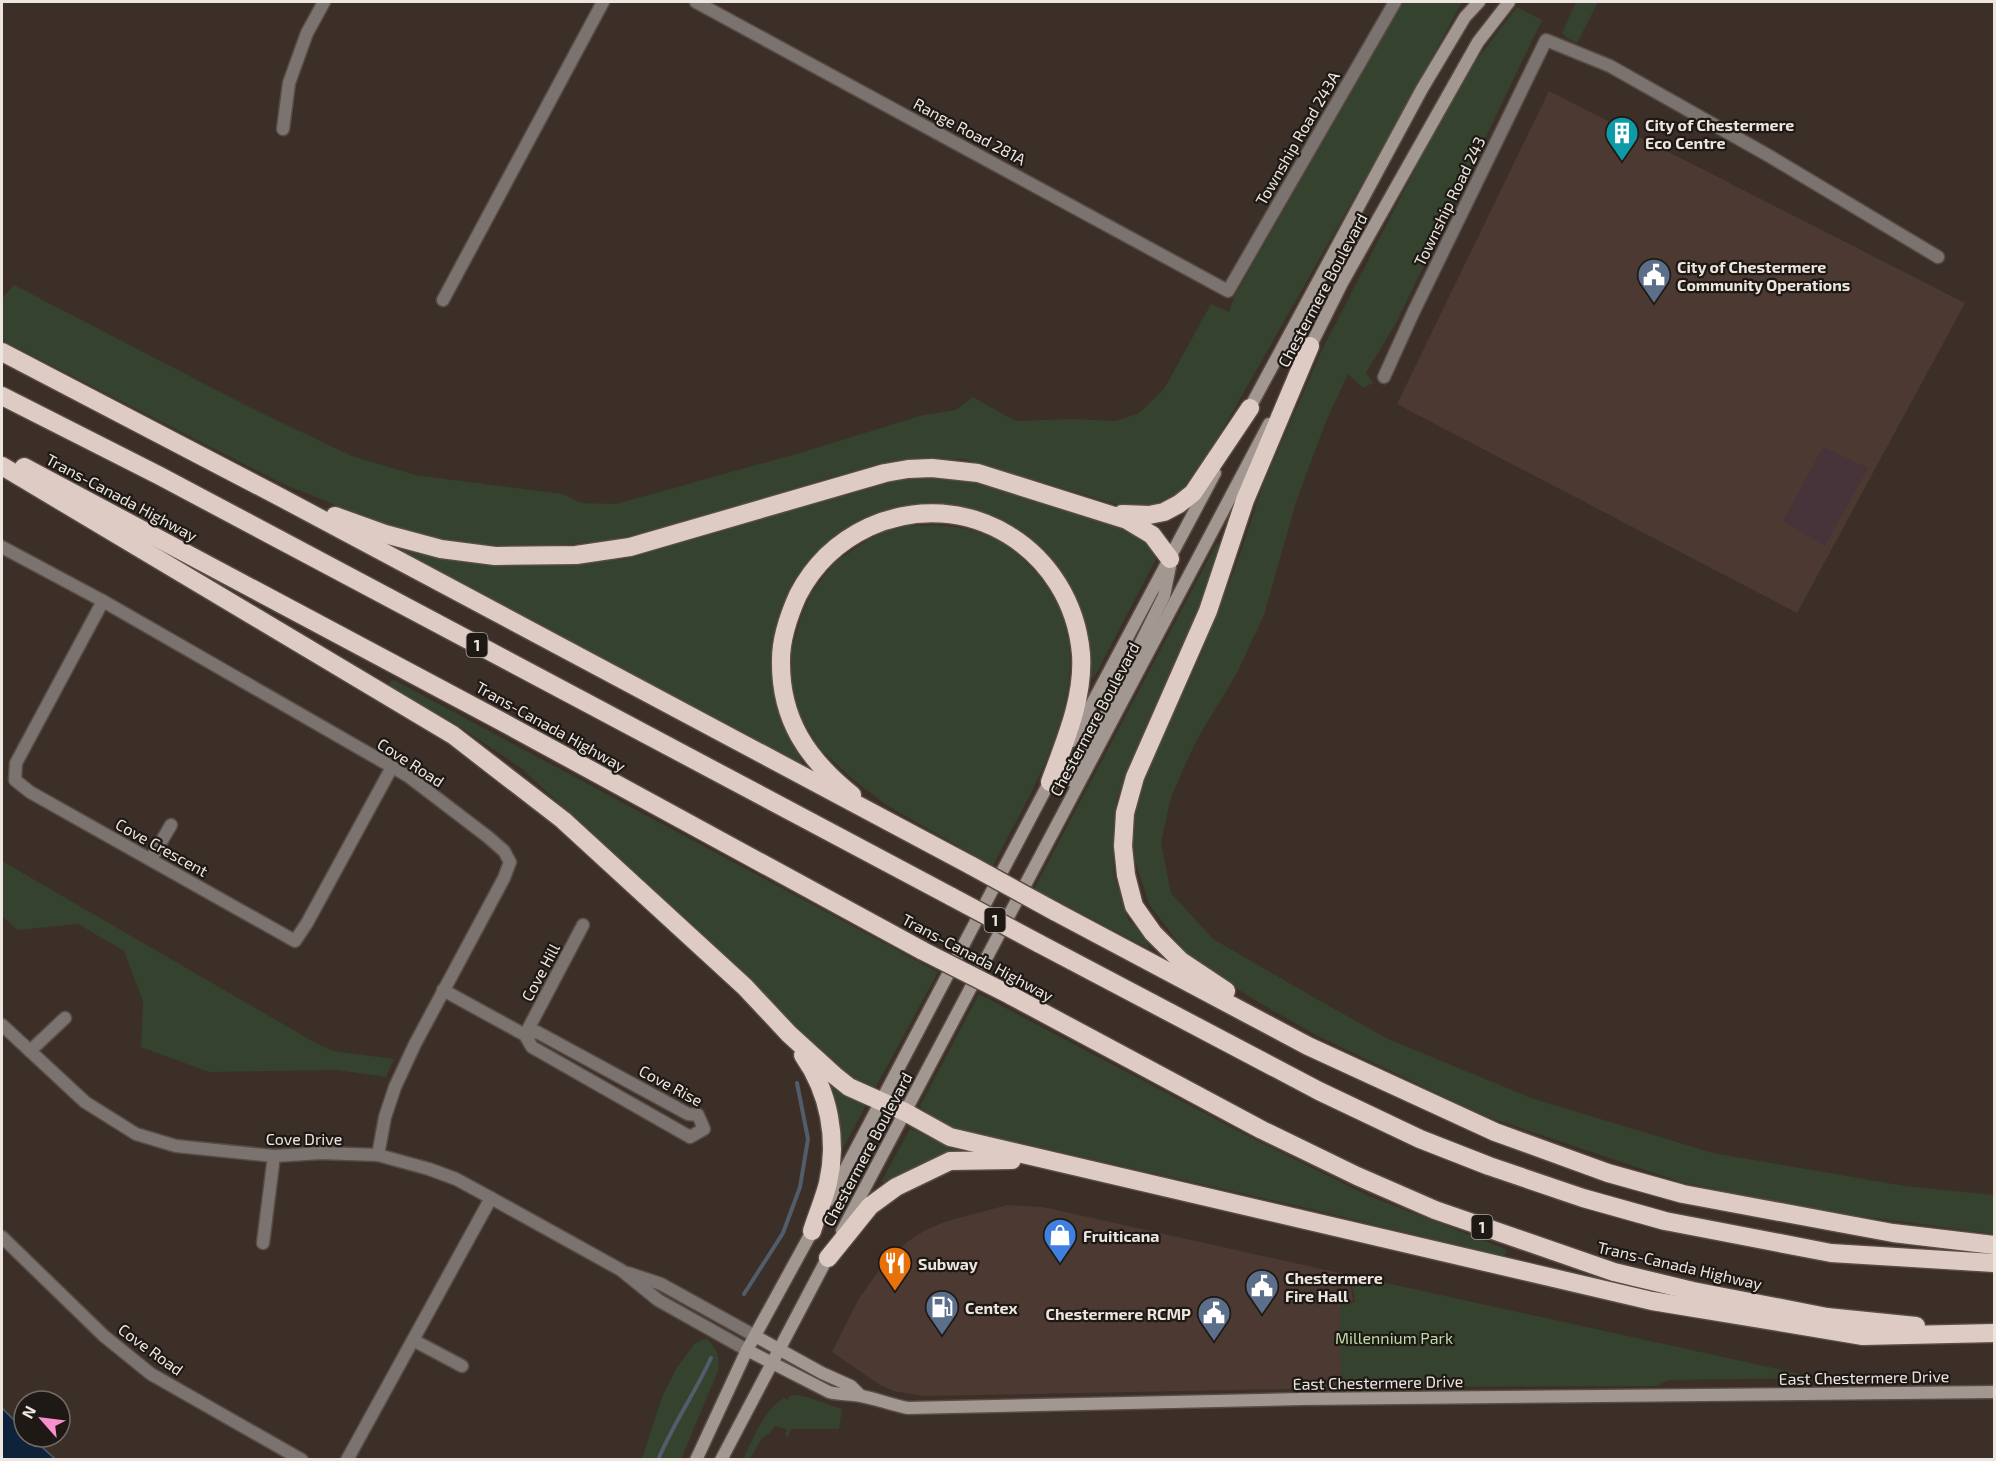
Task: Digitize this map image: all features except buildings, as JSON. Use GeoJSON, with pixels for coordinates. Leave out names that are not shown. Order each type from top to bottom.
{"type":"FeatureCollection","features":[{"type":"Feature","properties":{"kind":"highway"},"geometry":{"type":"LineString","coordinates":[[1308,1046],[1182,961],[1154,933],[1134,906],[1126,875],[1123,846],[1125,813],[1135,777],[1208,611],[1245,500],[1310,346]]}},
{"type":"Feature","properties":{"kind":"highway"},"geometry":{"type":"LineString","coordinates":[[2,352],[280,496],[1308,1046],[1495,1132],[1608,1173],[1683,1194],[1893,1233],[1995,1245]]}},
{"type":"Feature","properties":{"kind":"highway","name":"Trans-Canada Highway"},"geometry":{"type":"LineString","coordinates":[[2,396],[160,476],[1038,944],[1319,1091],[1420,1139],[1489,1166],[1584,1198],[1665,1221],[1831,1252],[1995,1263]]}},
{"type":"Feature","properties":{"kind":"highway"},"geometry":{"type":"LineString","coordinates":[[1099,511],[1134,516],[1149,515],[1164,512],[1179,504],[1193,493],[1250,408]]}},
{"type":"Feature","properties":{"kind":"highway","name":"Trans-Canada Highway"},"geometry":{"type":"LineString","coordinates":[[2,456],[161,538],[497,718],[923,951],[1262,1130],[1357,1176],[1435,1210],[1614,1272],[1693,1291],[1827,1317],[1994,1333]]}},
{"type":"Feature","properties":{"kind":"highway"},"geometry":{"type":"LineString","coordinates":[[2,466],[453,735],[563,820],[745,987],[789,1034],[849,1087],[905,1112],[950,1137],[1652,1301],[1863,1336],[1994,1333]]}},
{"type":"Feature","properties":{"kind":"highway"},"geometry":{"type":"LineString","coordinates":[[280,496],[385,534],[441,549],[495,556],[576,555],[630,547],[862,479],[908,469],[932,468],[978,473],[1139,526],[1152,535],[1170,559]]}},
{"type":"Feature","properties":{"kind":"highway"},"geometry":{"type":"LineString","coordinates":[[895,826],[835,781],[807,750],[788,713],[782,692],[780,671],[781,651],[794,604],[804,583],[820,561],[840,543],[880,522],[899,517],[940,512],[964,516],[1000,530],[1020,541],[1037,556],[1064,593],[1079,647],[1080,678],[1077,701],[1050,782]]}},
{"type":"Feature","properties":{"kind":"highway"},"geometry":{"type":"LineString","coordinates":[[789,1034],[811,1066],[821,1086],[832,1140],[828,1182],[812,1231]]}},
{"type":"Feature","properties":{"kind":"highway"},"geometry":{"type":"LineString","coordinates":[[828,1258],[870,1206],[896,1187],[950,1161],[1041,1159]]}},
{"type":"Feature","properties":{"kind":"main road","name":"Chestermere Boulevard"},"geometry":{"type":"LineString","coordinates":[[696,1460],[747,1350],[777,1293],[1250,408],[1422,89],[1465,17],[1479,2]]}},
{"type":"Feature","properties":{"kind":"main road","name":"Chestermere Boulevard"},"geometry":{"type":"LineString","coordinates":[[721,1460],[1342,283],[1478,42],[1509,2]]}},
{"type":"Feature","properties":{"kind":"main road"},"geometry":{"type":"LineString","coordinates":[[1050,838],[1079,764],[1164,596],[1170,559]]}},
{"type":"Feature","properties":{"kind":"main road"},"geometry":{"type":"LineString","coordinates":[[755,1336],[822,1373],[851,1386],[861,1396]]}},
{"type":"Feature","properties":{"kind":"main road","name":"East Chestermere Drive"},"geometry":{"type":"LineString","coordinates":[[747,1350],[829,1392],[843,1396],[861,1396],[888,1405],[908,1408],[1302,1399],[1995,1392]]}},
{"type":"Feature","properties":{"kind":"street"},"geometry":{"type":"LineString","coordinates":[[282,129],[289,83],[307,33],[324,2]]}},
{"type":"Feature","properties":{"kind":"street"},"geometry":{"type":"LineString","coordinates":[[443,300],[603,2]]}},
{"type":"Feature","properties":{"kind":"street","name":"Range Road 281A"},"geometry":{"type":"LineString","coordinates":[[696,2],[1228,291]]}},
{"type":"Feature","properties":{"kind":"street","name":"Township Road 243A"},"geometry":{"type":"LineString","coordinates":[[1228,291],[1395,2]]}},
{"type":"Feature","properties":{"kind":"street","name":"Township Road 243"},"geometry":{"type":"LineString","coordinates":[[1384,377],[1413,312],[1546,40],[1620,72],[1771,157],[1938,257]]}},
{"type":"Feature","properties":{"kind":"street","name":"Cove Road"},"geometry":{"type":"LineString","coordinates":[[2,547],[103,601],[408,776],[504,851],[510,862],[504,878],[415,1044],[385,1117],[378,1155]]}},
{"type":"Feature","properties":{"kind":"street","name":"Cove Crescent"},"geometry":{"type":"LineString","coordinates":[[103,601],[16,763],[15,780],[30,792],[295,941],[392,767]]}},
{"type":"Feature","properties":{"kind":"street"},"geometry":{"type":"LineString","coordinates":[[151,858],[171,825]]}},
{"type":"Feature","properties":{"kind":"street","name":"Cove Hill"},"geometry":{"type":"LineString","coordinates":[[525,1035],[583,925]]}},
{"type":"Feature","properties":{"kind":"street","name":"Cove Rise"},"geometry":{"type":"LineString","coordinates":[[443,990],[525,1035],[532,1047],[690,1137],[704,1129],[698,1115],[688,1114],[537,1032],[525,1035]]}},
{"type":"Feature","properties":{"kind":"street"},"geometry":{"type":"LineString","coordinates":[[30,1052],[65,1018]]}},
{"type":"Feature","properties":{"kind":"street","name":"Cove Drive"},"geometry":{"type":"LineString","coordinates":[[2,1025],[85,1102],[136,1134],[176,1146],[273,1156],[321,1153],[378,1155],[429,1169],[456,1179],[621,1270],[661,1284],[755,1336]]}},
{"type":"Feature","properties":{"kind":"street"},"geometry":{"type":"LineString","coordinates":[[264,1243],[273,1156]]}},
{"type":"Feature","properties":{"kind":"street"},"geometry":{"type":"LineString","coordinates":[[346,1460],[491,1198]]}},
{"type":"Feature","properties":{"kind":"street","name":"Cove Road"},"geometry":{"type":"LineString","coordinates":[[2,1237],[104,1336],[151,1374],[302,1460]]}},
{"type":"Feature","properties":{"kind":"street","name":"Cove Drive"},"geometry":{"type":"LineString","coordinates":[[621,1270],[658,1300],[747,1350]]}},
{"type":"Feature","properties":{"kind":"street"},"geometry":{"type":"LineString","coordinates":[[413,1340],[462,1366]]}},
{"type":"Feature","properties":{"kind":"shaded area"},"geometry":{"type":"Polygon","coordinates":[[[1549,91],[1965,303],[1797,613],[1397,404],[1549,91]]]}},
{"type":"Feature","properties":{"kind":"shaded area"},"geometry":{"type":"Polygon","coordinates":[[[1823,447],[1868,468],[1825,546],[1783,521],[1823,447]]]}},
{"type":"Feature","properties":{"kind":"shaded area"},"geometry":{"type":"Polygon","coordinates":[[[1007,1205],[1043,1207],[1349,1275],[1353,1301],[1340,1304],[1342,1388],[924,1396],[893,1391],[877,1383],[832,1352],[858,1300],[885,1262],[907,1242],[944,1222],[1007,1205]]]}},
{"type":"Feature","properties":{"kind":"green space"},"geometry":{"type":"Polygon","coordinates":[[[1403,2],[1462,2],[1400,117],[1195,478],[1175,497],[1151,506],[1122,506],[964,459],[894,461],[822,480],[664,529],[605,541],[537,547],[458,544],[380,523],[281,483],[2,340],[2,298],[14,285],[249,407],[352,456],[415,475],[563,494],[581,503],[616,504],[803,452],[923,415],[956,410],[973,397],[1015,421],[1072,419],[1116,421],[1139,413],[1164,389],[1211,304],[1229,312],[1234,297],[1403,2]]]}},
{"type":"Feature","properties":{"kind":"green space"},"geometry":{"type":"Polygon","coordinates":[[[1576,2],[1598,2],[1577,43],[1562,33],[1576,2]]]}},
{"type":"Feature","properties":{"kind":"green space"},"geometry":{"type":"Polygon","coordinates":[[[1517,7],[1542,20],[1397,321],[1366,373],[1373,383],[1363,388],[1348,374],[1325,424],[1296,502],[1264,615],[1237,673],[1196,741],[1171,797],[1161,843],[1171,893],[1213,939],[1388,1039],[1534,1099],[1713,1153],[1905,1186],[1994,1195],[1994,1234],[1829,1212],[1681,1182],[1482,1115],[1316,1035],[1253,999],[1190,958],[1149,904],[1132,852],[1137,794],[1200,657],[1238,560],[1264,482],[1321,352],[1428,144],[1478,58],[1517,7]]]}},
{"type":"Feature","properties":{"kind":"green space"},"geometry":{"type":"Polygon","coordinates":[[[927,477],[966,481],[1115,525],[1148,540],[1157,557],[1096,674],[1088,682],[1086,634],[1080,612],[1035,546],[1015,528],[984,514],[960,508],[912,506],[854,523],[815,554],[789,590],[777,624],[772,680],[786,726],[803,769],[401,552],[403,548],[467,562],[562,565],[625,559],[888,480],[927,477]]]}},
{"type":"Feature","properties":{"kind":"green space"},"geometry":{"type":"Polygon","coordinates":[[[939,525],[980,533],[1003,543],[1024,560],[1035,571],[1058,606],[1069,644],[1069,682],[1061,720],[1030,796],[993,866],[888,806],[856,782],[820,749],[800,716],[792,682],[792,649],[801,617],[811,593],[834,563],[869,539],[898,526],[939,525]]]}},
{"type":"Feature","properties":{"kind":"green space"},"geometry":{"type":"Polygon","coordinates":[[[1217,543],[1223,546],[1196,621],[1146,726],[1117,798],[1113,834],[1114,875],[1128,919],[1142,934],[1150,949],[1034,889],[1217,543]]]}},
{"type":"Feature","properties":{"kind":"green space"},"geometry":{"type":"Polygon","coordinates":[[[394,680],[938,972],[876,1087],[861,1085],[824,1056],[772,1001],[521,768],[456,724],[391,688],[389,682],[394,680]]]}},
{"type":"Feature","properties":{"kind":"green space"},"geometry":{"type":"Polygon","coordinates":[[[2,861],[319,1045],[333,1051],[394,1059],[386,1077],[336,1070],[209,1072],[141,1047],[143,1001],[124,951],[78,924],[17,930],[2,916],[2,861]]]}},
{"type":"Feature","properties":{"kind":"green space"},"geometry":{"type":"Polygon","coordinates":[[[979,994],[1244,1134],[1369,1196],[1503,1248],[1507,1251],[1506,1254],[1502,1256],[1302,1207],[945,1126],[932,1118],[920,1106],[979,994]]]}},
{"type":"Feature","properties":{"kind":"green space"},"geometry":{"type":"Polygon","coordinates":[[[829,1086],[835,1086],[866,1105],[840,1154],[836,1107],[829,1086]]]}},
{"type":"Feature","properties":{"kind":"green space"},"geometry":{"type":"Polygon","coordinates":[[[910,1129],[959,1149],[957,1153],[929,1160],[886,1183],[881,1182],[910,1129]]]}},
{"type":"Feature","properties":{"kind":"green space","name":"Millennium Park"},"geometry":{"type":"Polygon","coordinates":[[[1350,1275],[1812,1378],[1668,1380],[1657,1386],[1341,1387],[1340,1305],[1355,1302],[1350,1275]]]}},
{"type":"Feature","properties":{"kind":"green space"},"geometry":{"type":"Polygon","coordinates":[[[707,1338],[717,1353],[718,1371],[681,1459],[642,1459],[662,1397],[676,1369],[695,1343],[707,1338]]]}},
{"type":"Feature","properties":{"kind":"green space"},"geometry":{"type":"Polygon","coordinates":[[[797,1395],[842,1409],[839,1429],[791,1429],[788,1437],[785,1436],[787,1429],[775,1426],[762,1438],[750,1459],[743,1459],[770,1410],[784,1398],[787,1400],[790,1396],[797,1395]]]}},
{"type":"Feature","properties":{"kind":"water"},"geometry":{"type":"Polygon","coordinates":[[[2,1408],[12,1418],[12,1449],[44,1449],[55,1459],[2,1459],[2,1408]]]}},
{"type":"Feature","properties":{"kind":"waterway"},"geometry":{"type":"LineString","coordinates":[[744,1294],[783,1233],[800,1187],[808,1139],[797,1083]]}},
{"type":"Feature","properties":{"kind":"waterway"},"geometry":{"type":"LineString","coordinates":[[658,1460],[711,1358]]}},
{"type":"Feature","properties":{"kind":"place","name":"City of Chestermere Eco Centre"},"geometry":{"type":"Point","coordinates":[1622,162]}},
{"type":"Feature","properties":{"kind":"place","name":"City of Chestermere Community Operations"},"geometry":{"type":"Point","coordinates":[1654,304]}},
{"type":"Feature","properties":{"kind":"place","name":"Fruiticana"},"geometry":{"type":"Point","coordinates":[1060,1264]}},
{"type":"Feature","properties":{"kind":"place","name":"Subway"},"geometry":{"type":"Point","coordinates":[895,1292]}},
{"type":"Feature","properties":{"kind":"place","name":"Chestermere Fire Hall"},"geometry":{"type":"Point","coordinates":[1262,1315]}},
{"type":"Feature","properties":{"kind":"place","name":"Centex"},"geometry":{"type":"Point","coordinates":[942,1336]}},
{"type":"Feature","properties":{"kind":"place","name":"Chestermere RCMP"},"geometry":{"type":"Point","coordinates":[1214,1342]}}]}
